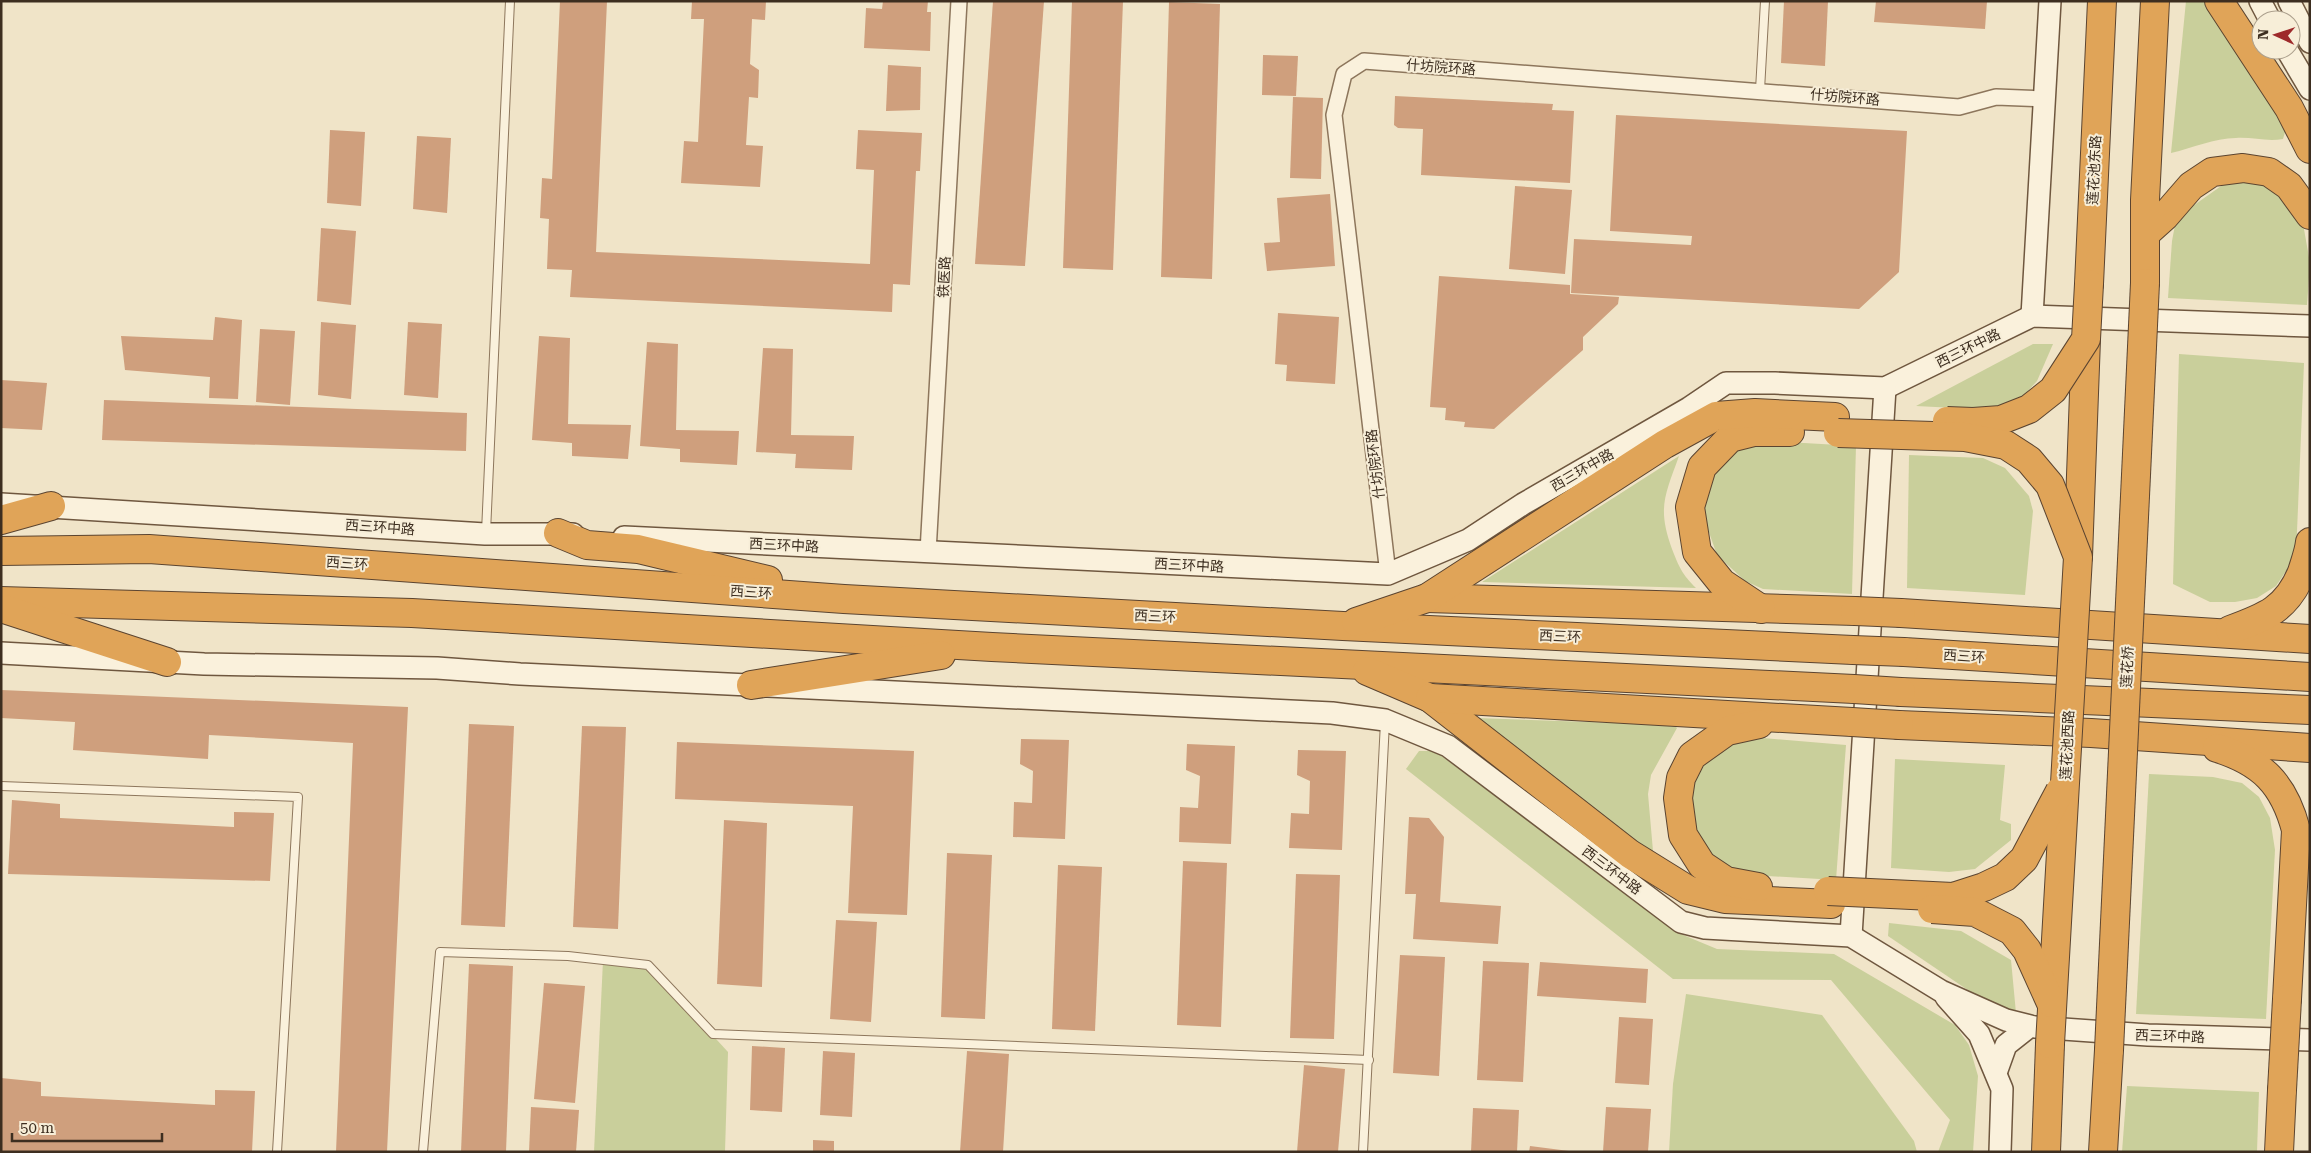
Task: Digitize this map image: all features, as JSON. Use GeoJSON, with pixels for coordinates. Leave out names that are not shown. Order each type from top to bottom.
{"type":"FeatureCollection","features":[{"type":"Feature","properties":{"kind":"highway","name":"莲花池东路"},"geometry":{"type":"LineString","coordinates":[[2086,339],[2102,1]]}},
{"type":"Feature","properties":{"kind":"highway"},"geometry":{"type":"LineString","coordinates":[[2145,234],[2144,200],[2155,1]]}},
{"type":"Feature","properties":{"kind":"highway"},"geometry":{"type":"LineString","coordinates":[[2219,1],[2289,108],[2310,149]]}},
{"type":"Feature","properties":{"kind":"highway"},"geometry":{"type":"LineString","coordinates":[[2145,234],[2165,216],[2191,186],[2212,172],[2243,168],[2269,172],[2289,186],[2310,215]]}},
{"type":"Feature","properties":{"kind":"highway","name":"莲花桥"},"geometry":{"type":"LineString","coordinates":[[2103,1152],[2145,283],[2145,234]]}},
{"type":"Feature","properties":{"kind":"highway"},"geometry":{"type":"LineString","coordinates":[[1761,609],[1722,583],[1697,552],[1690,506],[1702,468],[1730,438],[1754,432],[1837,425],[2001,420],[2029,409],[2053,390],[2086,339]]}},
{"type":"Feature","properties":{"kind":"highway","name":"莲花池西路"},"geometry":{"type":"LineString","coordinates":[[2046,1152],[2064,783],[2078,558],[2086,339]]}},
{"type":"Feature","properties":{"kind":"highway"},"geometry":{"type":"LineString","coordinates":[[1343,626],[1427,598],[1665,444],[1716,416],[1755,413],[1837,425],[1965,437],[2006,445],[2029,460],[2050,485],[2078,558]]}},
{"type":"Feature","properties":{"kind":"highway"},"geometry":{"type":"LineString","coordinates":[[1,520],[51,506]]}},
{"type":"Feature","properties":{"kind":"highway"},"geometry":{"type":"LineString","coordinates":[[558,534],[587,544],[638,549],[844,599]]}},
{"type":"Feature","properties":{"kind":"highway"},"geometry":{"type":"LineString","coordinates":[[2221,633],[2263,618],[2282,605],[2294,590],[2310,542]]}},
{"type":"Feature","properties":{"kind":"highway","name":"西三环"},"geometry":{"type":"LineString","coordinates":[[1,551],[149,549],[844,599],[1343,626],[1904,652],[2310,677]]}},
{"type":"Feature","properties":{"kind":"highway"},"geometry":{"type":"LineString","coordinates":[[1427,598],[1901,613],[2310,639]]}},
{"type":"Feature","properties":{"kind":"highway"},"geometry":{"type":"LineString","coordinates":[[1,601],[412,613],[992,647],[1901,692],[2310,710]]}},
{"type":"Feature","properties":{"kind":"highway"},"geometry":{"type":"LineString","coordinates":[[1,608],[167,662]]}},
{"type":"Feature","properties":{"kind":"highway"},"geometry":{"type":"LineString","coordinates":[[751,685],[992,647]]}},
{"type":"Feature","properties":{"kind":"highway"},"geometry":{"type":"LineString","coordinates":[[1349,664],[1430,698],[1630,854],[1688,890],[1725,899],[1953,896],[1984,887],[2005,877],[2024,859],[2064,783]]}},
{"type":"Feature","properties":{"kind":"highway"},"geometry":{"type":"LineString","coordinates":[[1430,698],[1788,717],[1899,725],[2091,733],[2310,748]]}},
{"type":"Feature","properties":{"kind":"highway"},"geometry":{"type":"LineString","coordinates":[[1788,717],[1727,731],[1692,756],[1681,778],[1678,798],[1683,835],[1702,865],[1726,881],[1829,898],[1976,912],[2012,930],[2027,950],[2054,1010]]}},
{"type":"Feature","properties":{"kind":"highway"},"geometry":{"type":"LineString","coordinates":[[2186,739],[2240,756],[2266,773],[2282,791],[2296,830],[2290,1091],[2292,1152]]}},
{"type":"Feature","properties":{"kind":"highway"},"geometry":{"type":"LineString","coordinates":[[2293,1000],[2310,865]]}},
{"type":"Feature","properties":{"kind":"highway"},"geometry":{"type":"LineString","coordinates":[[2279,1152],[2290,1091]]}},
{"type":"Feature","properties":{"kind":"street","name":"铁医路"},"geometry":{"type":"LineString","coordinates":[[928,552],[960,1]]}},
{"type":"Feature","properties":{"kind":"street"},"geometry":{"type":"LineString","coordinates":[[2032,316],[2050,1]]}},
{"type":"Feature","properties":{"kind":"street"},"geometry":{"type":"LineString","coordinates":[[2289,1],[2310,42]]}},
{"type":"Feature","properties":{"kind":"street"},"geometry":{"type":"LineString","coordinates":[[2294,60],[2307,80]]}},
{"type":"Feature","properties":{"kind":"street","name":"什坊院环路"},"geometry":{"type":"LineString","coordinates":[[1388,574],[1334,116],[1344,74],[1364,61],[1959,106],[1996,97],[2044,99]]}},
{"type":"Feature","properties":{"kind":"street","name":"西三环中路"},"geometry":{"type":"LineString","coordinates":[[1,504],[486,534],[558,534],[1388,574],[1468,540],[1523,504],[1689,408],[1726,383],[1774,383],[1885,388],[2032,316],[2310,326]]}},
{"type":"Feature","properties":{"kind":"street"},"geometry":{"type":"LineString","coordinates":[[1851,936],[1885,388]]}},
{"type":"Feature","properties":{"kind":"street","name":"西三环中路"},"geometry":{"type":"LineString","coordinates":[[1,653],[167,662],[437,668],[1332,713],[1385,720],[1448,746],[1681,922],[1705,928],[1851,936],[1941,991],[2006,1020],[2030,1026],[2148,1035],[2310,1040]]}},
{"type":"Feature","properties":{"kind":"street"},"geometry":{"type":"LineString","coordinates":[[1941,991],[1979,1034],[2002,1089],[2000,1152]]}},
{"type":"Feature","properties":{"kind":"street"},"geometry":{"type":"LineString","coordinates":[[1996,1073],[2006,1045],[2030,1026]]}},
{"type":"Feature","properties":{"kind":"lane"},"geometry":{"type":"LineString","coordinates":[[486,534],[510,1]]}},
{"type":"Feature","properties":{"kind":"lane"},"geometry":{"type":"LineString","coordinates":[[1760,90],[1765,1]]}},
{"type":"Feature","properties":{"kind":"lane"},"geometry":{"type":"LineString","coordinates":[[1363,1152],[1385,720]]}},
{"type":"Feature","properties":{"kind":"lane"},"geometry":{"type":"LineString","coordinates":[[1,786],[298,798],[277,1152]]}},
{"type":"Feature","properties":{"kind":"lane"},"geometry":{"type":"LineString","coordinates":[[423,1152],[440,952],[568,956],[648,965],[713,1034],[1369,1060]]}},
{"type":"Feature","properties":{"kind":"green space"},"geometry":{"type":"Polygon","coordinates":[[[2186,1],[2204,1],[2286,129],[2283,139],[2228,138],[2171,153],[2186,1]]]}},
{"type":"Feature","properties":{"kind":"green space"},"geometry":{"type":"Polygon","coordinates":[[[2252,182],[2276,189],[2302,218],[2310,263],[2307,305],[2168,298],[2175,225],[2190,208],[2224,184],[2252,182]]]}},
{"type":"Feature","properties":{"kind":"green space"},"geometry":{"type":"Polygon","coordinates":[[[2033,344],[2053,344],[2037,381],[2014,406],[1994,410],[1916,406],[2033,344]]]}},
{"type":"Feature","properties":{"kind":"green space"},"geometry":{"type":"Polygon","coordinates":[[[2179,354],[2304,363],[2296,556],[2276,586],[2257,598],[2235,602],[2210,602],[2173,584],[2179,354]]]}},
{"type":"Feature","properties":{"kind":"green space"},"geometry":{"type":"Polygon","coordinates":[[[1752,440],[1856,446],[1852,594],[1763,589],[1745,581],[1717,555],[1705,521],[1704,499],[1713,476],[1731,454],[1752,440]]]}},
{"type":"Feature","properties":{"kind":"green space"},"geometry":{"type":"Polygon","coordinates":[[[1909,455],[1983,458],[2005,468],[2029,496],[2033,511],[2025,595],[1907,588],[1909,455]]]}},
{"type":"Feature","properties":{"kind":"green space"},"geometry":{"type":"Polygon","coordinates":[[[1679,456],[1667,492],[1664,512],[1665,523],[1667,535],[1679,566],[1687,579],[1696,588],[1482,582],[1679,456]]]}},
{"type":"Feature","properties":{"kind":"green space"},"geometry":{"type":"Polygon","coordinates":[[[1477,718],[1674,725],[1677,728],[1651,775],[1648,794],[1653,851],[1648,851],[1477,718]]]}},
{"type":"Feature","properties":{"kind":"green space"},"geometry":{"type":"Polygon","coordinates":[[[1751,737],[1846,745],[1836,880],[1733,874],[1719,866],[1695,828],[1688,813],[1693,775],[1711,752],[1751,737]]]}},
{"type":"Feature","properties":{"kind":"green space"},"geometry":{"type":"Polygon","coordinates":[[[1419,751],[1435,751],[1676,932],[1717,949],[1834,954],[1955,1025],[1969,1045],[1978,1076],[1973,1152],[1938,1152],[1950,1120],[1831,980],[1673,979],[1406,769],[1419,751]]]}},
{"type":"Feature","properties":{"kind":"green space"},"geometry":{"type":"Polygon","coordinates":[[[1895,759],[2005,765],[2000,820],[2011,824],[2011,840],[1975,869],[1949,872],[1891,868],[1895,759]]]}},
{"type":"Feature","properties":{"kind":"green space"},"geometry":{"type":"Polygon","coordinates":[[[2149,774],[2213,777],[2242,783],[2259,797],[2270,818],[2275,850],[2266,1019],[2136,1014],[2149,774]]]}},
{"type":"Feature","properties":{"kind":"green space"},"geometry":{"type":"Polygon","coordinates":[[[1889,923],[1961,931],[2011,960],[2016,1013],[1987,1003],[1888,936],[1889,923]]]}},
{"type":"Feature","properties":{"kind":"green space"},"geometry":{"type":"Polygon","coordinates":[[[603,960],[648,965],[728,1052],[725,1152],[594,1152],[603,960]]]}},
{"type":"Feature","properties":{"kind":"green space"},"geometry":{"type":"Polygon","coordinates":[[[1686,994],[1822,1015],[1914,1141],[1917,1152],[1669,1152],[1673,1084],[1686,994]]]}},
{"type":"Feature","properties":{"kind":"green space"},"geometry":{"type":"Polygon","coordinates":[[[2127,1086],[2259,1092],[2257,1152],[2122,1152],[2127,1086]]]}},
{"type":"Feature","properties":{"kind":"building"},"geometry":{"type":"Polygon","coordinates":[[[560,1],[607,1],[596,252],[870,264],[874,170],[856,169],[858,130],[922,133],[920,171],[916,171],[910,285],[893,284],[892,312],[570,297],[572,270],[547,269],[549,219],[540,218],[542,178],[552,179],[560,1]]]}},
{"type":"Feature","properties":{"kind":"building"},"geometry":{"type":"Polygon","coordinates":[[[692,1],[766,1],[765,20],[752,19],[750,64],[759,70],[758,98],[749,97],[746,145],[763,146],[760,187],[681,183],[684,141],[698,142],[704,19],[691,19],[692,1]]]}},
{"type":"Feature","properties":{"kind":"building"},"geometry":{"type":"Polygon","coordinates":[[[883,1],[928,1],[927,12],[931,12],[930,51],[864,48],[866,8],[882,9],[883,1]]]}},
{"type":"Feature","properties":{"kind":"building"},"geometry":{"type":"Polygon","coordinates":[[[993,1],[1044,1],[1025,266],[975,264],[993,1]]]}},
{"type":"Feature","properties":{"kind":"building"},"geometry":{"type":"Polygon","coordinates":[[[1072,1],[1123,1],[1113,270],[1063,268],[1072,1]]]}},
{"type":"Feature","properties":{"kind":"building"},"geometry":{"type":"Polygon","coordinates":[[[1784,1],[1828,1],[1825,66],[1781,63],[1784,1]]]}},
{"type":"Feature","properties":{"kind":"building"},"geometry":{"type":"Polygon","coordinates":[[[1876,1],[1987,1],[1985,29],[1874,22],[1876,1]]]}},
{"type":"Feature","properties":{"kind":"building"},"geometry":{"type":"Polygon","coordinates":[[[1169,2],[1220,4],[1212,279],[1161,277],[1169,2]]]}},
{"type":"Feature","properties":{"kind":"building"},"geometry":{"type":"Polygon","coordinates":[[[1263,55],[1298,56],[1296,96],[1262,95],[1263,55]]]}},
{"type":"Feature","properties":{"kind":"building"},"geometry":{"type":"Polygon","coordinates":[[[888,65],[921,67],[920,110],[886,111],[888,65]]]}},
{"type":"Feature","properties":{"kind":"building"},"geometry":{"type":"Polygon","coordinates":[[[1395,96],[1553,104],[1552,110],[1574,111],[1570,183],[1421,175],[1423,129],[1398,128],[1394,125],[1395,96]]]}},
{"type":"Feature","properties":{"kind":"building"},"geometry":{"type":"Polygon","coordinates":[[[1293,97],[1323,98],[1321,179],[1290,178],[1293,97]]]}},
{"type":"Feature","properties":{"kind":"building"},"geometry":{"type":"Polygon","coordinates":[[[1616,115],[1907,131],[1899,272],[1859,309],[1571,293],[1574,239],[1691,245],[1692,236],[1610,231],[1616,115]]]}},
{"type":"Feature","properties":{"kind":"building"},"geometry":{"type":"Polygon","coordinates":[[[330,130],[365,132],[361,206],[327,203],[330,130]]]}},
{"type":"Feature","properties":{"kind":"building"},"geometry":{"type":"Polygon","coordinates":[[[417,136],[451,138],[447,213],[413,209],[417,136]]]}},
{"type":"Feature","properties":{"kind":"building"},"geometry":{"type":"Polygon","coordinates":[[[1515,186],[1572,190],[1565,274],[1509,269],[1515,186]]]}},
{"type":"Feature","properties":{"kind":"building"},"geometry":{"type":"Polygon","coordinates":[[[1330,194],[1335,266],[1267,271],[1264,243],[1280,242],[1277,198],[1330,194]]]}},
{"type":"Feature","properties":{"kind":"building"},"geometry":{"type":"Polygon","coordinates":[[[321,228],[356,231],[351,305],[317,301],[321,228]]]}},
{"type":"Feature","properties":{"kind":"building"},"geometry":{"type":"Polygon","coordinates":[[[1439,276],[1570,285],[1570,294],[1619,297],[1618,304],[1583,337],[1583,350],[1494,429],[1464,427],[1465,422],[1445,420],[1446,408],[1430,407],[1439,276]]]}},
{"type":"Feature","properties":{"kind":"building"},"geometry":{"type":"Polygon","coordinates":[[[1278,313],[1339,317],[1335,384],[1286,381],[1287,365],[1275,364],[1278,313]]]}},
{"type":"Feature","properties":{"kind":"building"},"geometry":{"type":"Polygon","coordinates":[[[215,317],[242,320],[238,399],[209,398],[210,377],[125,370],[121,336],[213,340],[215,317]]]}},
{"type":"Feature","properties":{"kind":"building"},"geometry":{"type":"Polygon","coordinates":[[[321,322],[356,325],[351,399],[318,395],[321,322]]]}},
{"type":"Feature","properties":{"kind":"building"},"geometry":{"type":"Polygon","coordinates":[[[408,322],[442,324],[438,398],[404,395],[408,322]]]}},
{"type":"Feature","properties":{"kind":"building"},"geometry":{"type":"Polygon","coordinates":[[[260,329],[295,331],[290,405],[256,402],[260,329]]]}},
{"type":"Feature","properties":{"kind":"building"},"geometry":{"type":"Polygon","coordinates":[[[539,336],[570,338],[568,424],[631,425],[628,459],[572,456],[572,443],[532,440],[539,336]]]}},
{"type":"Feature","properties":{"kind":"building"},"geometry":{"type":"Polygon","coordinates":[[[647,342],[678,344],[676,430],[739,431],[737,465],[680,462],[680,449],[640,446],[647,342]]]}},
{"type":"Feature","properties":{"kind":"building"},"geometry":{"type":"Polygon","coordinates":[[[763,348],[793,349],[791,435],[854,436],[852,470],[795,468],[796,454],[756,452],[763,348]]]}},
{"type":"Feature","properties":{"kind":"building"},"geometry":{"type":"Polygon","coordinates":[[[1,380],[47,383],[42,430],[1,428],[1,380]]]}},
{"type":"Feature","properties":{"kind":"building"},"geometry":{"type":"Polygon","coordinates":[[[104,400],[467,413],[466,451],[102,440],[104,400]]]}},
{"type":"Feature","properties":{"kind":"building"},"geometry":{"type":"Polygon","coordinates":[[[1,690],[408,707],[387,1152],[336,1152],[353,743],[209,735],[208,759],[73,750],[75,722],[1,718],[1,690]]]}},
{"type":"Feature","properties":{"kind":"building"},"geometry":{"type":"Polygon","coordinates":[[[469,724],[514,726],[505,927],[461,925],[469,724]]]}},
{"type":"Feature","properties":{"kind":"building"},"geometry":{"type":"Polygon","coordinates":[[[582,726],[626,727],[618,929],[573,927],[582,726]]]}},
{"type":"Feature","properties":{"kind":"building"},"geometry":{"type":"Polygon","coordinates":[[[1021,739],[1069,740],[1065,839],[1013,837],[1014,802],[1032,803],[1033,771],[1020,764],[1021,739]]]}},
{"type":"Feature","properties":{"kind":"building"},"geometry":{"type":"Polygon","coordinates":[[[677,742],[914,751],[907,915],[848,913],[853,806],[675,799],[677,742]]]}},
{"type":"Feature","properties":{"kind":"building"},"geometry":{"type":"Polygon","coordinates":[[[1187,744],[1235,746],[1231,844],[1179,842],[1180,807],[1198,808],[1200,776],[1186,770],[1187,744]]]}},
{"type":"Feature","properties":{"kind":"building"},"geometry":{"type":"Polygon","coordinates":[[[1298,750],[1346,751],[1342,850],[1289,848],[1291,813],[1309,814],[1310,781],[1297,775],[1298,750]]]}},
{"type":"Feature","properties":{"kind":"building"},"geometry":{"type":"Polygon","coordinates":[[[12,800],[60,804],[60,818],[234,827],[234,812],[274,813],[270,881],[8,874],[12,800]]]}},
{"type":"Feature","properties":{"kind":"building"},"geometry":{"type":"Polygon","coordinates":[[[1409,817],[1429,818],[1444,837],[1440,902],[1501,906],[1498,944],[1413,939],[1416,894],[1405,894],[1409,817]]]}},
{"type":"Feature","properties":{"kind":"building"},"geometry":{"type":"Polygon","coordinates":[[[724,820],[767,823],[762,987],[717,984],[724,820]]]}},
{"type":"Feature","properties":{"kind":"building"},"geometry":{"type":"Polygon","coordinates":[[[947,853],[992,855],[985,1019],[941,1017],[947,853]]]}},
{"type":"Feature","properties":{"kind":"building"},"geometry":{"type":"Polygon","coordinates":[[[1183,861],[1227,863],[1221,1027],[1177,1025],[1183,861]]]}},
{"type":"Feature","properties":{"kind":"building"},"geometry":{"type":"Polygon","coordinates":[[[1058,865],[1102,867],[1095,1031],[1052,1029],[1058,865]]]}},
{"type":"Feature","properties":{"kind":"building"},"geometry":{"type":"Polygon","coordinates":[[[1296,874],[1340,875],[1334,1039],[1290,1038],[1296,874]]]}},
{"type":"Feature","properties":{"kind":"building"},"geometry":{"type":"Polygon","coordinates":[[[836,920],[877,922],[871,1022],[830,1019],[836,920]]]}},
{"type":"Feature","properties":{"kind":"building"},"geometry":{"type":"Polygon","coordinates":[[[1400,955],[1445,957],[1439,1076],[1393,1073],[1400,955]]]}},
{"type":"Feature","properties":{"kind":"building"},"geometry":{"type":"Polygon","coordinates":[[[1483,961],[1529,963],[1523,1082],[1477,1080],[1483,961]]]}},
{"type":"Feature","properties":{"kind":"building"},"geometry":{"type":"Polygon","coordinates":[[[1540,962],[1648,969],[1646,1003],[1537,996],[1540,962]]]}},
{"type":"Feature","properties":{"kind":"building"},"geometry":{"type":"Polygon","coordinates":[[[469,964],[513,966],[506,1152],[461,1152],[469,964]]]}},
{"type":"Feature","properties":{"kind":"building"},"geometry":{"type":"Polygon","coordinates":[[[544,983],[585,986],[575,1103],[534,1099],[544,983]]]}},
{"type":"Feature","properties":{"kind":"building"},"geometry":{"type":"Polygon","coordinates":[[[1619,1017],[1653,1019],[1649,1085],[1615,1083],[1619,1017]]]}},
{"type":"Feature","properties":{"kind":"building"},"geometry":{"type":"Polygon","coordinates":[[[752,1046],[785,1048],[782,1112],[750,1110],[752,1046]]]}},
{"type":"Feature","properties":{"kind":"building"},"geometry":{"type":"Polygon","coordinates":[[[823,1051],[855,1053],[852,1117],[820,1115],[823,1051]]]}},
{"type":"Feature","properties":{"kind":"building"},"geometry":{"type":"Polygon","coordinates":[[[967,1051],[1009,1054],[1003,1152],[960,1152],[967,1051]]]}},
{"type":"Feature","properties":{"kind":"building"},"geometry":{"type":"Polygon","coordinates":[[[1304,1065],[1345,1069],[1338,1152],[1297,1152],[1304,1065]]]}},
{"type":"Feature","properties":{"kind":"building"},"geometry":{"type":"Polygon","coordinates":[[[1,1078],[41,1082],[41,1096],[215,1105],[215,1090],[255,1091],[252,1152],[1,1152],[1,1078]]]}},
{"type":"Feature","properties":{"kind":"building"},"geometry":{"type":"Polygon","coordinates":[[[531,1107],[579,1110],[576,1152],[529,1152],[531,1107]]]}},
{"type":"Feature","properties":{"kind":"building"},"geometry":{"type":"Polygon","coordinates":[[[1606,1107],[1651,1109],[1648,1152],[1603,1152],[1606,1107]]]}},
{"type":"Feature","properties":{"kind":"building"},"geometry":{"type":"Polygon","coordinates":[[[1473,1108],[1519,1110],[1517,1152],[1471,1152],[1473,1108]]]}},
{"type":"Feature","properties":{"kind":"building"},"geometry":{"type":"Polygon","coordinates":[[[813,1140],[834,1141],[834,1152],[813,1152],[813,1140]]]}},
{"type":"Feature","properties":{"kind":"building"},"geometry":{"type":"Polygon","coordinates":[[[1530,1146],[1569,1151],[1569,1152],[1529,1152],[1530,1146]]]}}]}
